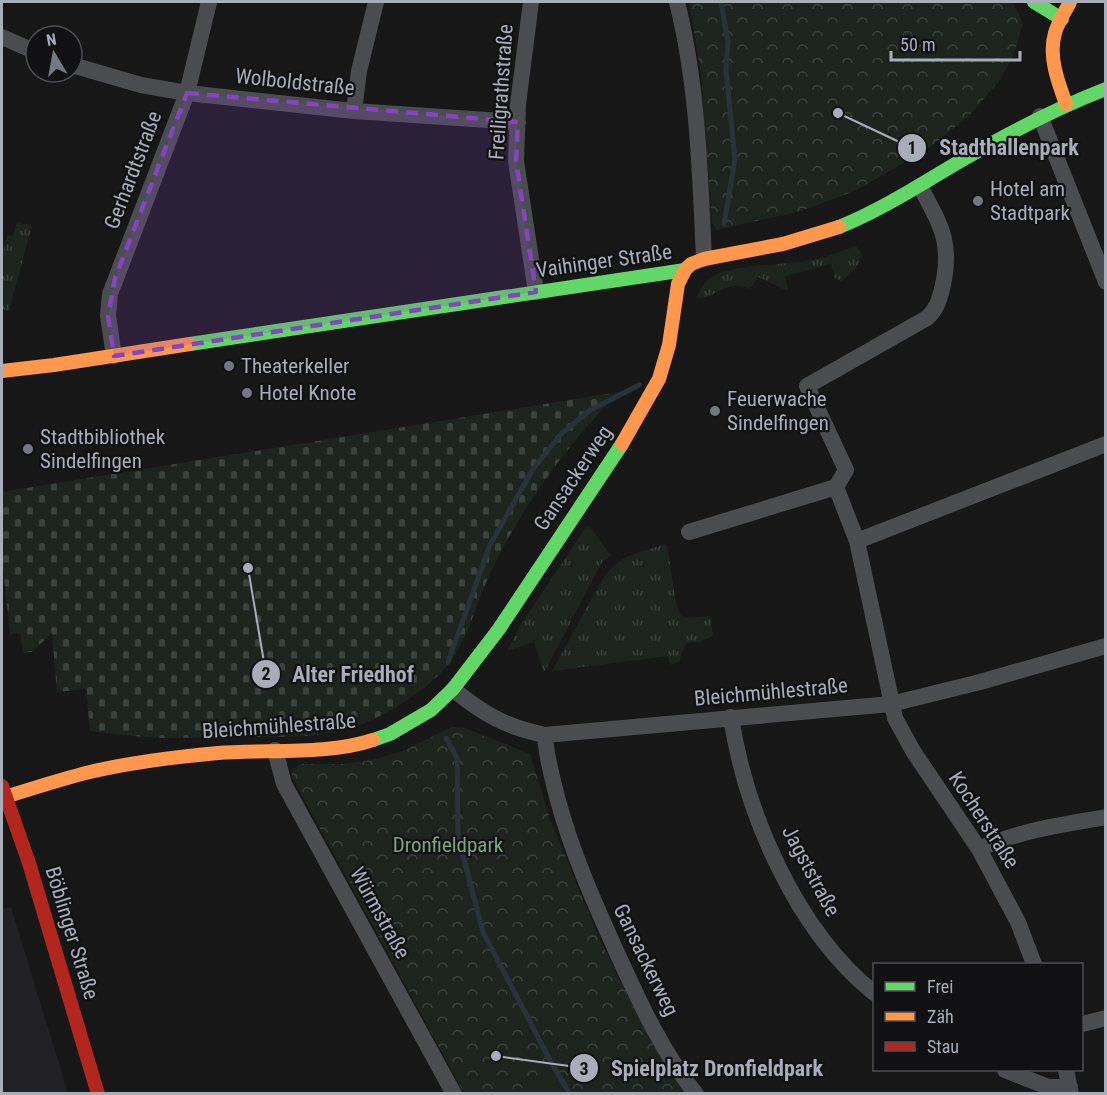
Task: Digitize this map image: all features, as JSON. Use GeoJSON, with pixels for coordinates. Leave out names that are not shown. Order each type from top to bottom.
{"type":"FeatureCollection","features":[{"type":"Feature","properties":{"kind":"main road"},"geometry":{"type":"LineString","coordinates":[[1034,2],[1062,19]]}},
{"type":"Feature","properties":{"kind":"main road"},"geometry":{"type":"LineString","coordinates":[[1066,104],[1059,84],[1053,45],[1055,33],[1070,2]]}},
{"type":"Feature","properties":{"kind":"main road","name":"Vaihinger Straße"},"geometry":{"type":"LineString","coordinates":[[2,371],[685,270],[691,264],[704,259],[828,231],[859,219],[1040,116],[1106,89]]}},
{"type":"Feature","properties":{"kind":"main road","name":"Gansackerweg"},"geometry":{"type":"LineString","coordinates":[[453,689],[499,629],[642,411],[659,379],[664,364],[676,294],[685,270]]}},
{"type":"Feature","properties":{"kind":"main road","name":"Bleichmühlestraße"},"geometry":{"type":"LineString","coordinates":[[3,794],[144,761],[220,753],[346,746],[390,734],[431,710],[453,689]]}},
{"type":"Feature","properties":{"kind":"main road","name":"Böblinger Straße"},"geometry":{"type":"LineString","coordinates":[[3,794],[29,863],[98,1094]]}},
{"type":"Feature","properties":{"kind":"street","name":"Gerhardtstraße"},"geometry":{"type":"LineString","coordinates":[[114,356],[108,316],[110,294],[187,93],[209,2]]}},
{"type":"Feature","properties":{"kind":"street"},"geometry":{"type":"LineString","coordinates":[[354,111],[359,71],[376,2]]}},
{"type":"Feature","properties":{"kind":"street","name":"Freiligrathstraße"},"geometry":{"type":"LineString","coordinates":[[531,2],[516,161],[536,292]]}},
{"type":"Feature","properties":{"kind":"street"},"geometry":{"type":"LineString","coordinates":[[677,2],[686,39],[698,129],[704,259]]}},
{"type":"Feature","properties":{"kind":"street"},"geometry":{"type":"LineString","coordinates":[[2,37],[24,47]]}},
{"type":"Feature","properties":{"kind":"street","name":"Wolboldstraße"},"geometry":{"type":"LineString","coordinates":[[84,68],[141,85],[187,93],[354,111],[518,122]]}},
{"type":"Feature","properties":{"kind":"street"},"geometry":{"type":"LineString","coordinates":[[1040,116],[1106,282]]}},
{"type":"Feature","properties":{"kind":"street"},"geometry":{"type":"LineString","coordinates":[[689,532],[836,488],[846,470],[807,386],[927,318],[936,308],[944,278],[947,249],[942,231],[920,186]]}},
{"type":"Feature","properties":{"kind":"street"},"geometry":{"type":"LineString","coordinates":[[857,541],[1106,444]]}},
{"type":"Feature","properties":{"kind":"street"},"geometry":{"type":"LineString","coordinates":[[836,488],[857,541],[891,704]]}},
{"type":"Feature","properties":{"kind":"street","name":"Bleichmühlestraße"},"geometry":{"type":"LineString","coordinates":[[453,689],[490,717],[514,728],[545,735],[891,704],[980,682],[1106,646]]}},
{"type":"Feature","properties":{"kind":"street","name":"Kocherstraße"},"geometry":{"type":"LineString","coordinates":[[891,704],[901,732],[979,849],[1018,922],[1034,963]]}},
{"type":"Feature","properties":{"kind":"street","name":"Jagststraße"},"geometry":{"type":"LineString","coordinates":[[731,717],[746,781],[776,862],[790,888],[837,958],[873,992]]}},
{"type":"Feature","properties":{"kind":"street","name":"Gansackerweg"},"geometry":{"type":"LineString","coordinates":[[545,735],[546,755],[562,818],[586,885],[667,1054],[696,1094]]}},
{"type":"Feature","properties":{"kind":"street","name":"Würmstraße"},"geometry":{"type":"LineString","coordinates":[[275,750],[284,784],[454,1094]]}},
{"type":"Feature","properties":{"kind":"street"},"geometry":{"type":"LineString","coordinates":[[979,849],[1026,831],[1106,817]]}},
{"type":"Feature","properties":{"kind":"street"},"geometry":{"type":"LineString","coordinates":[[1083,1024],[1106,1018]]}},
{"type":"Feature","properties":{"kind":"street"},"geometry":{"type":"LineString","coordinates":[[1008,1071],[1048,1087],[1070,1090],[1066,1071]]}},
{"type":"Feature","properties":{"kind":"highlighted area"},"geometry":{"type":"Polygon","coordinates":[[[187,93],[518,122],[516,161],[536,292],[114,356],[108,316],[115,278],[187,93]]]}},
{"type":"Feature","properties":{"kind":"shaded area"},"geometry":{"type":"Polygon","coordinates":[[[11,907],[68,1093],[2,1093],[2,909],[11,907]]]}},
{"type":"Feature","properties":{"kind":"green space"},"geometry":{"type":"Polygon","coordinates":[[[689,2],[1013,2],[1023,23],[1014,55],[999,81],[969,116],[926,150],[855,191],[801,211],[717,230],[712,223],[701,74],[689,2]]]}},
{"type":"Feature","properties":{"kind":"green space"},"geometry":{"type":"Polygon","coordinates":[[[17,222],[32,226],[9,311],[2,309],[2,256],[7,235],[13,236],[17,222]]]}},
{"type":"Feature","properties":{"kind":"green space"},"geometry":{"type":"Polygon","coordinates":[[[856,246],[862,254],[861,259],[854,270],[841,281],[835,278],[831,264],[785,276],[788,291],[758,277],[750,289],[741,286],[728,287],[696,298],[709,279],[729,270],[812,260],[856,246]]]}},
{"type":"Feature","properties":{"kind":"green space"},"geometry":{"type":"Polygon","coordinates":[[[619,392],[563,456],[530,502],[502,550],[465,636],[446,667],[407,700],[362,724],[324,734],[286,737],[162,738],[90,731],[86,689],[57,692],[52,633],[32,652],[23,653],[20,633],[10,634],[2,559],[2,492],[619,392]]]}},
{"type":"Feature","properties":{"kind":"green space"},"geometry":{"type":"Polygon","coordinates":[[[586,527],[591,528],[611,556],[603,561],[596,573],[544,673],[534,642],[507,651],[520,626],[586,527]]]}},
{"type":"Feature","properties":{"kind":"green space"},"geometry":{"type":"Polygon","coordinates":[[[667,544],[676,604],[681,616],[689,618],[710,616],[713,636],[699,642],[687,643],[680,661],[670,665],[668,656],[552,671],[609,571],[631,555],[667,544]]]}},
{"type":"Feature","properties":{"kind":"green space","name":"Dronfieldpark"},"geometry":{"type":"Polygon","coordinates":[[[452,727],[462,727],[530,754],[550,819],[598,936],[647,1033],[673,1078],[686,1093],[464,1093],[293,779],[291,771],[300,764],[342,764],[372,760],[405,750],[452,727]]]}},
{"type":"Feature","properties":{"kind":"green space"},"geometry":{"type":"Polygon","coordinates":[[[547,1074],[558,1093],[513,1093],[547,1074]]]}},
{"type":"Feature","properties":{"kind":"waterway"},"geometry":{"type":"LineString","coordinates":[[721,2],[728,41],[726,70],[735,159],[724,224]]}},
{"type":"Feature","properties":{"kind":"waterway"},"geometry":{"type":"LineString","coordinates":[[448,662],[490,545],[533,469],[561,434],[589,411],[639,385]]}},
{"type":"Feature","properties":{"kind":"waterway"},"geometry":{"type":"LineString","coordinates":[[446,738],[457,758],[458,836],[483,932],[570,1094]]}},
{"type":"Feature","properties":{"kind":"traffic: fast"},"geometry":{"type":"LineString","coordinates":[[1034,2],[1062,19]]}},
{"type":"Feature","properties":{"kind":"traffic: fast"},"geometry":{"type":"LineString","coordinates":[[839,227],[885,205],[1030,123],[1106,89]]}},
{"type":"Feature","properties":{"kind":"traffic: fast"},"geometry":{"type":"LineString","coordinates":[[190,344],[685,270]]}},
{"type":"Feature","properties":{"kind":"traffic: fast"},"geometry":{"type":"LineString","coordinates":[[373,740],[390,734],[431,710],[453,689],[499,629],[622,444]]}},
{"type":"Feature","properties":{"kind":"traffic: slow"},"geometry":{"type":"LineString","coordinates":[[1066,104],[1053,60],[1053,42],[1056,29],[1070,2]]}},
{"type":"Feature","properties":{"kind":"traffic: slow"},"geometry":{"type":"LineString","coordinates":[[622,444],[659,379],[669,345],[678,284],[685,270],[691,264],[704,259],[783,244],[839,227]]}},
{"type":"Feature","properties":{"kind":"traffic: slow"},"geometry":{"type":"LineString","coordinates":[[2,371],[190,344]]}},
{"type":"Feature","properties":{"kind":"traffic: slow"},"geometry":{"type":"LineString","coordinates":[[2,798],[106,768],[218,753],[337,748],[373,740]]}},
{"type":"Feature","properties":{"kind":"traffic: jam"},"geometry":{"type":"LineString","coordinates":[[2,786],[29,863],[98,1094]]}},
{"type":"Feature","properties":{"kind":"place","name":"Stadthallenpark"},"geometry":{"type":"Point","coordinates":[838,113]}},
{"type":"Feature","properties":{"kind":"place","name":"Hotel am Stadtpark"},"geometry":{"type":"Point","coordinates":[978,201]}},
{"type":"Feature","properties":{"kind":"place","name":"Theaterkeller"},"geometry":{"type":"Point","coordinates":[229,366]}},
{"type":"Feature","properties":{"kind":"place","name":"Hotel Knote"},"geometry":{"type":"Point","coordinates":[247,393]}},
{"type":"Feature","properties":{"kind":"place","name":"Feuerwache Sindelfingen"},"geometry":{"type":"Point","coordinates":[715,411]}},
{"type":"Feature","properties":{"kind":"place","name":"Stadtbibliothek Sindelfingen"},"geometry":{"type":"Point","coordinates":[28,449]}},
{"type":"Feature","properties":{"kind":"place","name":"Alter Friedhof"},"geometry":{"type":"Point","coordinates":[248,568]}},
{"type":"Feature","properties":{"kind":"place","name":"Spielplatz Dronfieldpark"},"geometry":{"type":"Point","coordinates":[496,1056]}}]}
